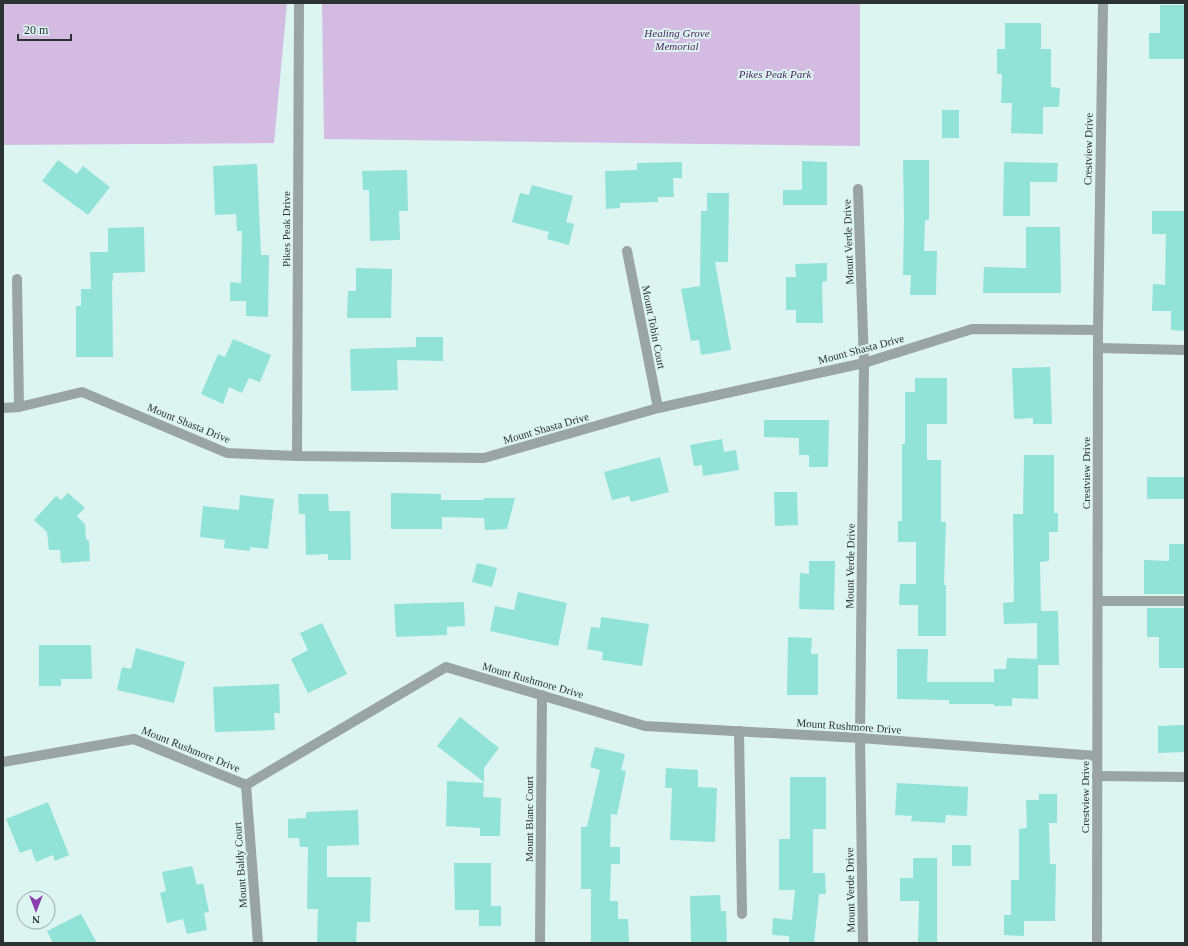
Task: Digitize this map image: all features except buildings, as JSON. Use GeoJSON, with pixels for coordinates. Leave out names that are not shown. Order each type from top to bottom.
{"type":"FeatureCollection","features":[{"type":"Feature","properties":{"kind":"street","name":"Pikes Peak Drive"},"geometry":{"type":"LineString","coordinates":[[297,456],[299,3]]}},
{"type":"Feature","properties":{"kind":"street","name":"Crestview Drive"},"geometry":{"type":"LineString","coordinates":[[1097,943],[1098,330],[1102,3]]}},
{"type":"Feature","properties":{"kind":"street","name":"Mount Verde Drive"},"geometry":{"type":"LineString","coordinates":[[858,189],[864,363],[860,738],[863,943]]}},
{"type":"Feature","properties":{"kind":"street","name":"Mount Tobin Court"},"geometry":{"type":"LineString","coordinates":[[627,251],[658,408]]}},
{"type":"Feature","properties":{"kind":"street"},"geometry":{"type":"LineString","coordinates":[[17,279],[19,407]]}},
{"type":"Feature","properties":{"kind":"street","name":"Mount Shasta Drive"},"geometry":{"type":"LineString","coordinates":[[3,408],[19,407],[82,392],[227,453],[297,456],[484,458],[658,408],[864,363],[972,329],[1098,330]]}},
{"type":"Feature","properties":{"kind":"street"},"geometry":{"type":"LineString","coordinates":[[1098,348],[1185,350]]}},
{"type":"Feature","properties":{"kind":"street"},"geometry":{"type":"LineString","coordinates":[[1098,602],[1185,602]]}},
{"type":"Feature","properties":{"kind":"street","name":"Mount Rushmore Drive"},"geometry":{"type":"LineString","coordinates":[[3,762],[134,739],[246,785],[446,667],[645,726],[860,738],[1098,756]]}},
{"type":"Feature","properties":{"kind":"street","name":"Mount Blanc Court"},"geometry":{"type":"LineString","coordinates":[[540,943],[542,695]]}},
{"type":"Feature","properties":{"kind":"street"},"geometry":{"type":"LineString","coordinates":[[739,731],[742,914]]}},
{"type":"Feature","properties":{"kind":"street"},"geometry":{"type":"LineString","coordinates":[[1097,776],[1185,777]]}},
{"type":"Feature","properties":{"kind":"street","name":"Mount Baldy Court"},"geometry":{"type":"LineString","coordinates":[[246,785],[258,943]]}},
{"type":"Feature","properties":{"kind":"green space"},"geometry":{"type":"Polygon","coordinates":[[[3,3],[287,3],[274,143],[3,145],[3,3]]]}},
{"type":"Feature","properties":{"kind":"green space","name":"Pikes Peak Park"},"geometry":{"type":"Polygon","coordinates":[[[322,3],[860,3],[860,146],[324,139],[322,3]]]}},
{"type":"Feature","properties":{"kind":"park label","name":"Healing Grove Memorial"},"geometry":{"type":"Point","coordinates":[677,39]}}]}
